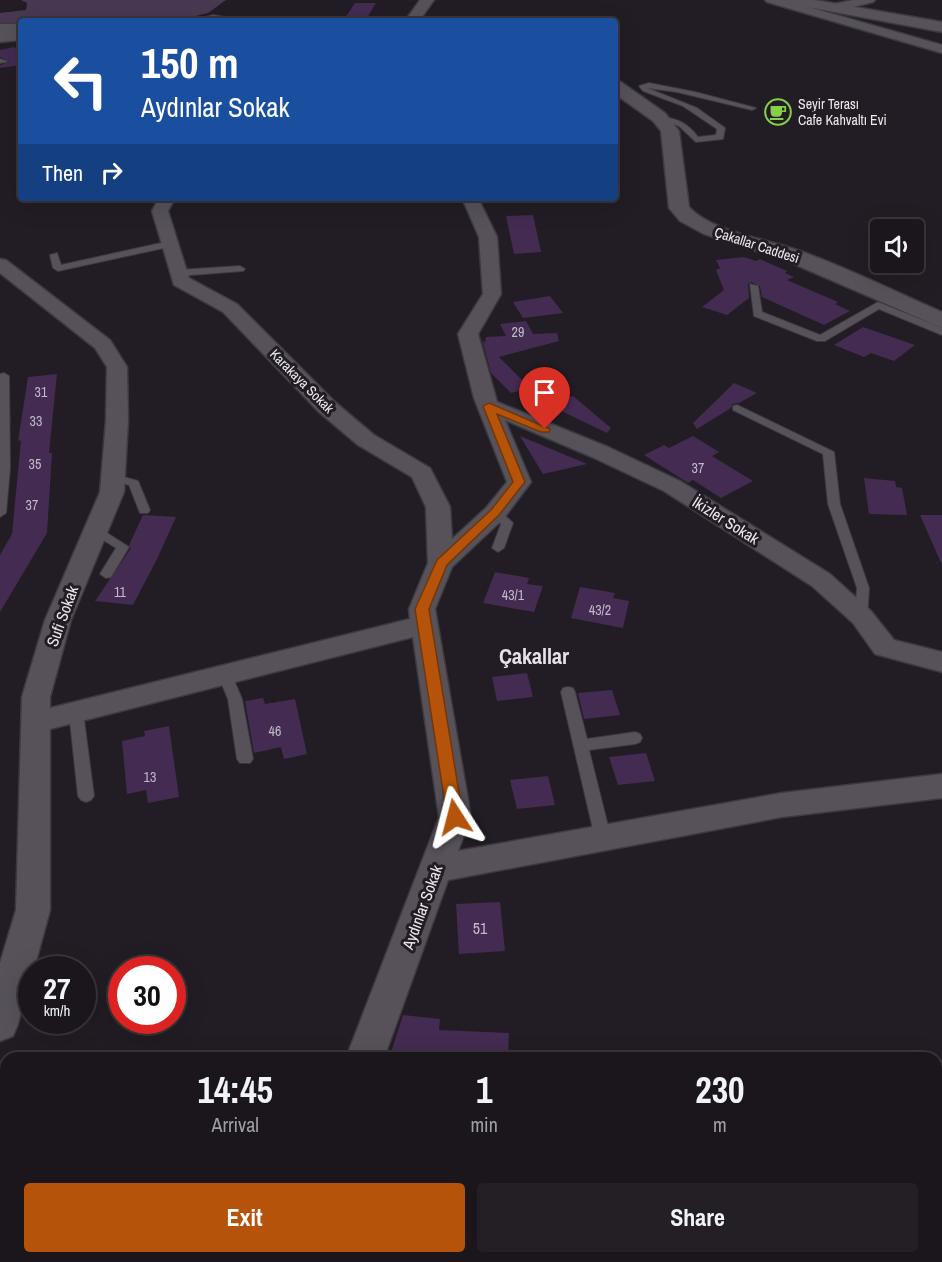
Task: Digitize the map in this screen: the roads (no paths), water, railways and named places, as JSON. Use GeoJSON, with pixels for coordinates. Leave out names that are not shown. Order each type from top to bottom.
{"type":"FeatureCollection","features":[{"type":"Feature","properties":{"kind":"street"},"geometry":{"type":"LineString","coordinates":[[414,18],[427,0]]}},
{"type":"Feature","properties":{"kind":"street"},"geometry":{"type":"LineString","coordinates":[[771,0],[942,49]]}},
{"type":"Feature","properties":{"kind":"street"},"geometry":{"type":"LineString","coordinates":[[791,0],[937,24]]}},
{"type":"Feature","properties":{"kind":"street"},"geometry":{"type":"LineString","coordinates":[[833,8],[869,0]]}},
{"type":"Feature","properties":{"kind":"street"},"geometry":{"type":"LineString","coordinates":[[904,33],[937,24]]}},
{"type":"Feature","properties":{"kind":"street"},"geometry":{"type":"LineString","coordinates":[[0,28],[18,28]]}},
{"type":"Feature","properties":{"kind":"street"},"geometry":{"type":"LineString","coordinates":[[0,37],[18,35]]}},
{"type":"Feature","properties":{"kind":"street"},"geometry":{"type":"LineString","coordinates":[[618,90],[661,119]]}},
{"type":"Feature","properties":{"kind":"street","name":"Çakallar Caddesi"},"geometry":{"type":"LineString","coordinates":[[661,119],[670,131],[679,208],[687,217],[711,230],[795,256],[942,321]]}},
{"type":"Feature","properties":{"kind":"street"},"geometry":{"type":"LineString","coordinates":[[165,201],[160,211],[178,273]]}},
{"type":"Feature","properties":{"kind":"street","name":"Aydınlar Sokak"},"geometry":{"type":"LineString","coordinates":[[367,1052],[455,817],[422,609],[441,563],[495,513],[519,482],[489,406],[468,334],[492,294],[488,237],[471,201]]}},
{"type":"Feature","properties":{"kind":"street","name":"Sufi Sokak"},"geometry":{"type":"LineString","coordinates":[[0,264],[103,344],[117,367],[117,420],[112,492],[58,620],[36,698],[33,910],[0,1024]]}},
{"type":"Feature","properties":{"kind":"street","name":"Karakaya Sokak"},"geometry":{"type":"LineString","coordinates":[[178,273],[181,281],[230,308],[320,400],[366,440],[422,473],[438,507],[441,563]]}},
{"type":"Feature","properties":{"kind":"street","name":"İkizler Sokak"},"geometry":{"type":"LineString","coordinates":[[489,406],[600,452],[672,486],[821,580],[862,617],[885,647],[942,662]]}},
{"type":"Feature","properties":{"kind":"street"},"geometry":{"type":"LineString","coordinates":[[36,723],[425,625]]}},
{"type":"Feature","properties":{"kind":"street"},"geometry":{"type":"LineString","coordinates":[[436,869],[782,805],[942,786]]}},
{"type":"Feature","properties":{"kind":"lane"},"geometry":{"type":"LineString","coordinates":[[206,18],[213,16],[223,18]]}},
{"type":"Feature","properties":{"kind":"lane"},"geometry":{"type":"LineString","coordinates":[[661,119],[676,120],[696,140],[720,137],[721,128],[706,116],[674,99],[645,90],[642,86],[647,84],[672,88],[752,108]]}},
{"type":"Feature","properties":{"kind":"lane"},"geometry":{"type":"LineString","coordinates":[[54,255],[58,268],[170,244]]}},
{"type":"Feature","properties":{"kind":"lane"},"geometry":{"type":"LineString","coordinates":[[178,273],[240,269]]}},
{"type":"Feature","properties":{"kind":"lane"},"geometry":{"type":"LineString","coordinates":[[753,286],[757,314],[821,339],[878,305],[942,332]]}},
{"type":"Feature","properties":{"kind":"lane"},"geometry":{"type":"LineString","coordinates":[[0,513],[4,376]]}},
{"type":"Feature","properties":{"kind":"lane"},"geometry":{"type":"LineString","coordinates":[[737,408],[828,452],[834,504],[863,588],[862,617]]}},
{"type":"Feature","properties":{"kind":"lane"},"geometry":{"type":"LineString","coordinates":[[113,477],[134,483],[144,510]]}},
{"type":"Feature","properties":{"kind":"lane"},"geometry":{"type":"LineString","coordinates":[[495,513],[507,523],[498,548]]}},
{"type":"Feature","properties":{"kind":"lane"},"geometry":{"type":"LineString","coordinates":[[96,530],[123,547],[106,574]]}},
{"type":"Feature","properties":{"kind":"lane"},"geometry":{"type":"LineString","coordinates":[[225,675],[235,699],[245,759]]}},
{"type":"Feature","properties":{"kind":"lane"},"geometry":{"type":"LineString","coordinates":[[568,692],[603,838]]}},
{"type":"Feature","properties":{"kind":"lane"},"geometry":{"type":"LineString","coordinates":[[76,712],[86,796]]}},
{"type":"Feature","properties":{"kind":"lane"},"geometry":{"type":"LineString","coordinates":[[580,746],[635,738]]}},
{"type":"Feature","properties":{"kind":"place","name":"Seyir Terası Cafe Kahvaltı Evi"},"geometry":{"type":"Point","coordinates":[778,112]}},
{"type":"Feature","properties":{"kind":"district","name":"Çakallar"},"geometry":{"type":"Point","coordinates":[534,656]}}]}
